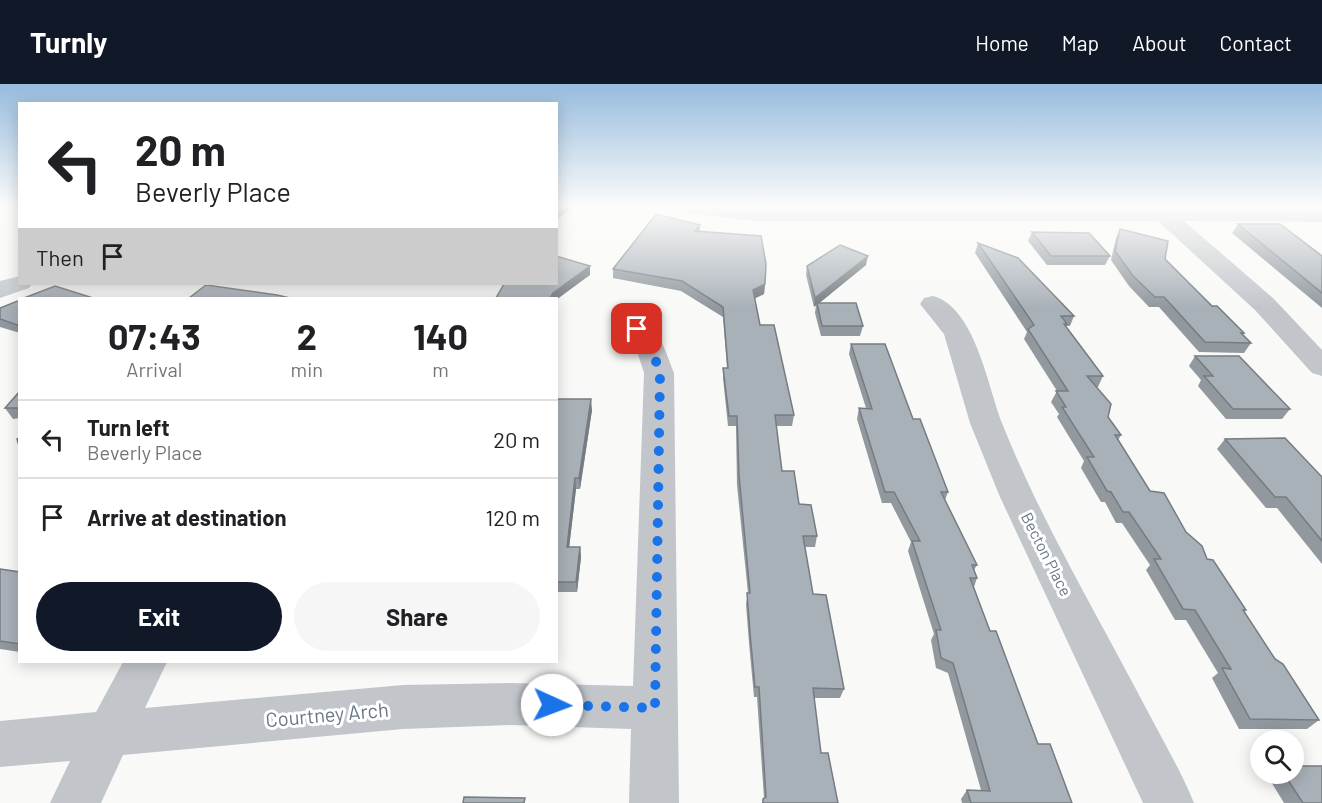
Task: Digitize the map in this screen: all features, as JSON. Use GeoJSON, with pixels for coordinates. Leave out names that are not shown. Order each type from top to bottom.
{"type":"FeatureCollection","features":[{"type":"Feature","properties":{"kind":"street"},"geometry":{"type":"LineString","coordinates":[[1194,242],[1264,304],[1322,368]]}},
{"type":"Feature","properties":{"kind":"street"},"geometry":{"type":"LineString","coordinates":[[0,290],[18,284]]}},
{"type":"Feature","properties":{"kind":"street","name":"Becton Place"},"geometry":{"type":"LineString","coordinates":[[933,304],[945,315],[958,334],[986,423],[1018,497],[1169,803]]}},
{"type":"Feature","properties":{"kind":"street"},"geometry":{"type":"LineString","coordinates":[[637,329],[650,344],[660,373],[654,803]]}},
{"type":"Feature","properties":{"kind":"street"},"geometry":{"type":"LineString","coordinates":[[75,803],[145,663]]}},
{"type":"Feature","properties":{"kind":"street","name":"Courtney Arch"},"geometry":{"type":"LineString","coordinates":[[0,744],[403,707],[511,704],[655,708]]}},
{"type":"Feature","properties":{"kind":"building"},"geometry":{"type":"Polygon","coordinates":[[[634,242],[762,242],[766,264],[765,284],[753,290],[760,325],[774,325],[794,415],[775,415],[782,471],[794,471],[799,504],[811,505],[817,536],[803,536],[813,594],[826,595],[844,689],[813,688],[821,753],[828,753],[838,803],[763,803],[766,797],[759,687],[755,687],[750,633],[747,593],[750,593],[739,475],[737,416],[729,416],[723,368],[728,368],[723,307],[682,281],[613,269],[634,242]]]}},
{"type":"Feature","properties":{"kind":"building"},"geometry":{"type":"Polygon","coordinates":[[[1040,242],[1097,242],[1110,256],[1051,256],[1040,242]]]}},
{"type":"Feature","properties":{"kind":"building"},"geometry":{"type":"Polygon","coordinates":[[[1117,242],[1168,242],[1165,259],[1212,306],[1217,306],[1251,343],[1205,342],[1164,297],[1155,297],[1133,276],[1115,251],[1117,242]]]}},
{"type":"Feature","properties":{"kind":"building"},"geometry":{"type":"Polygon","coordinates":[[[1259,242],[1303,242],[1322,256],[1322,293],[1259,242]]]}},
{"type":"Feature","properties":{"kind":"building"},"geometry":{"type":"Polygon","coordinates":[[[978,243],[1018,258],[1074,316],[1061,316],[1067,324],[1064,324],[1103,376],[1087,376],[1111,404],[1108,417],[1121,435],[1115,435],[1150,491],[1164,493],[1186,532],[1202,546],[1207,559],[1213,560],[1275,659],[1283,664],[1319,720],[1250,719],[1222,668],[1231,669],[1195,610],[1183,609],[1154,559],[1161,559],[1129,512],[1123,512],[1111,492],[1107,491],[1087,457],[1094,457],[1062,407],[1066,407],[1056,391],[1068,391],[1028,329],[1034,325],[978,243]]]}},
{"type":"Feature","properties":{"kind":"building"},"geometry":{"type":"Polygon","coordinates":[[[840,245],[868,256],[815,298],[807,266],[840,245]]]}},
{"type":"Feature","properties":{"kind":"building"},"geometry":{"type":"Polygon","coordinates":[[[558,257],[590,266],[551,297],[497,297],[503,285],[558,285],[558,257]]]}},
{"type":"Feature","properties":{"kind":"building"},"geometry":{"type":"Polygon","coordinates":[[[206,285],[286,297],[190,297],[206,285]]]}},
{"type":"Feature","properties":{"kind":"building"},"geometry":{"type":"Polygon","coordinates":[[[55,286],[90,297],[27,297],[55,286]]]}},
{"type":"Feature","properties":{"kind":"building"},"geometry":{"type":"Polygon","coordinates":[[[18,301],[18,325],[0,319],[0,308],[18,301]]]}},
{"type":"Feature","properties":{"kind":"building"},"geometry":{"type":"Polygon","coordinates":[[[817,303],[856,303],[863,326],[822,326],[817,303]]]}},
{"type":"Feature","properties":{"kind":"building"},"geometry":{"type":"Polygon","coordinates":[[[851,344],[885,344],[913,419],[920,419],[948,492],[941,492],[977,565],[972,565],[977,578],[970,578],[990,631],[996,631],[1038,744],[1050,744],[1072,803],[971,803],[967,790],[990,791],[953,663],[941,658],[936,630],[941,630],[912,541],[920,541],[894,492],[885,492],[859,408],[872,409],[851,344]]]}},
{"type":"Feature","properties":{"kind":"building"},"geometry":{"type":"Polygon","coordinates":[[[1195,356],[1239,356],[1290,409],[1233,409],[1204,376],[1213,376],[1195,356]]]}},
{"type":"Feature","properties":{"kind":"building"},"geometry":{"type":"Polygon","coordinates":[[[18,393],[18,408],[5,408],[18,393]]]}},
{"type":"Feature","properties":{"kind":"building"},"geometry":{"type":"Polygon","coordinates":[[[558,399],[591,399],[579,478],[575,478],[567,547],[580,547],[576,582],[558,582],[558,399]]]}},
{"type":"Feature","properties":{"kind":"building"},"geometry":{"type":"Polygon","coordinates":[[[1285,438],[1322,477],[1322,541],[1286,497],[1275,497],[1225,439],[1285,438]]]}},
{"type":"Feature","properties":{"kind":"building"},"geometry":{"type":"Polygon","coordinates":[[[0,569],[18,572],[18,644],[0,641],[0,569]]]}},
{"type":"Feature","properties":{"kind":"building"},"geometry":{"type":"Polygon","coordinates":[[[1304,766],[1322,766],[1322,803],[1303,803],[1291,784],[1304,784],[1304,766]]]}},
{"type":"Feature","properties":{"kind":"building"},"geometry":{"type":"Polygon","coordinates":[[[464,797],[525,798],[524,803],[463,803],[464,797]]]}},
{"type":"Feature","properties":{"kind":"route"},"geometry":{"type":"LineString","coordinates":[[552,705],[655,708],[660,373],[650,344],[637,329]]}}]}
